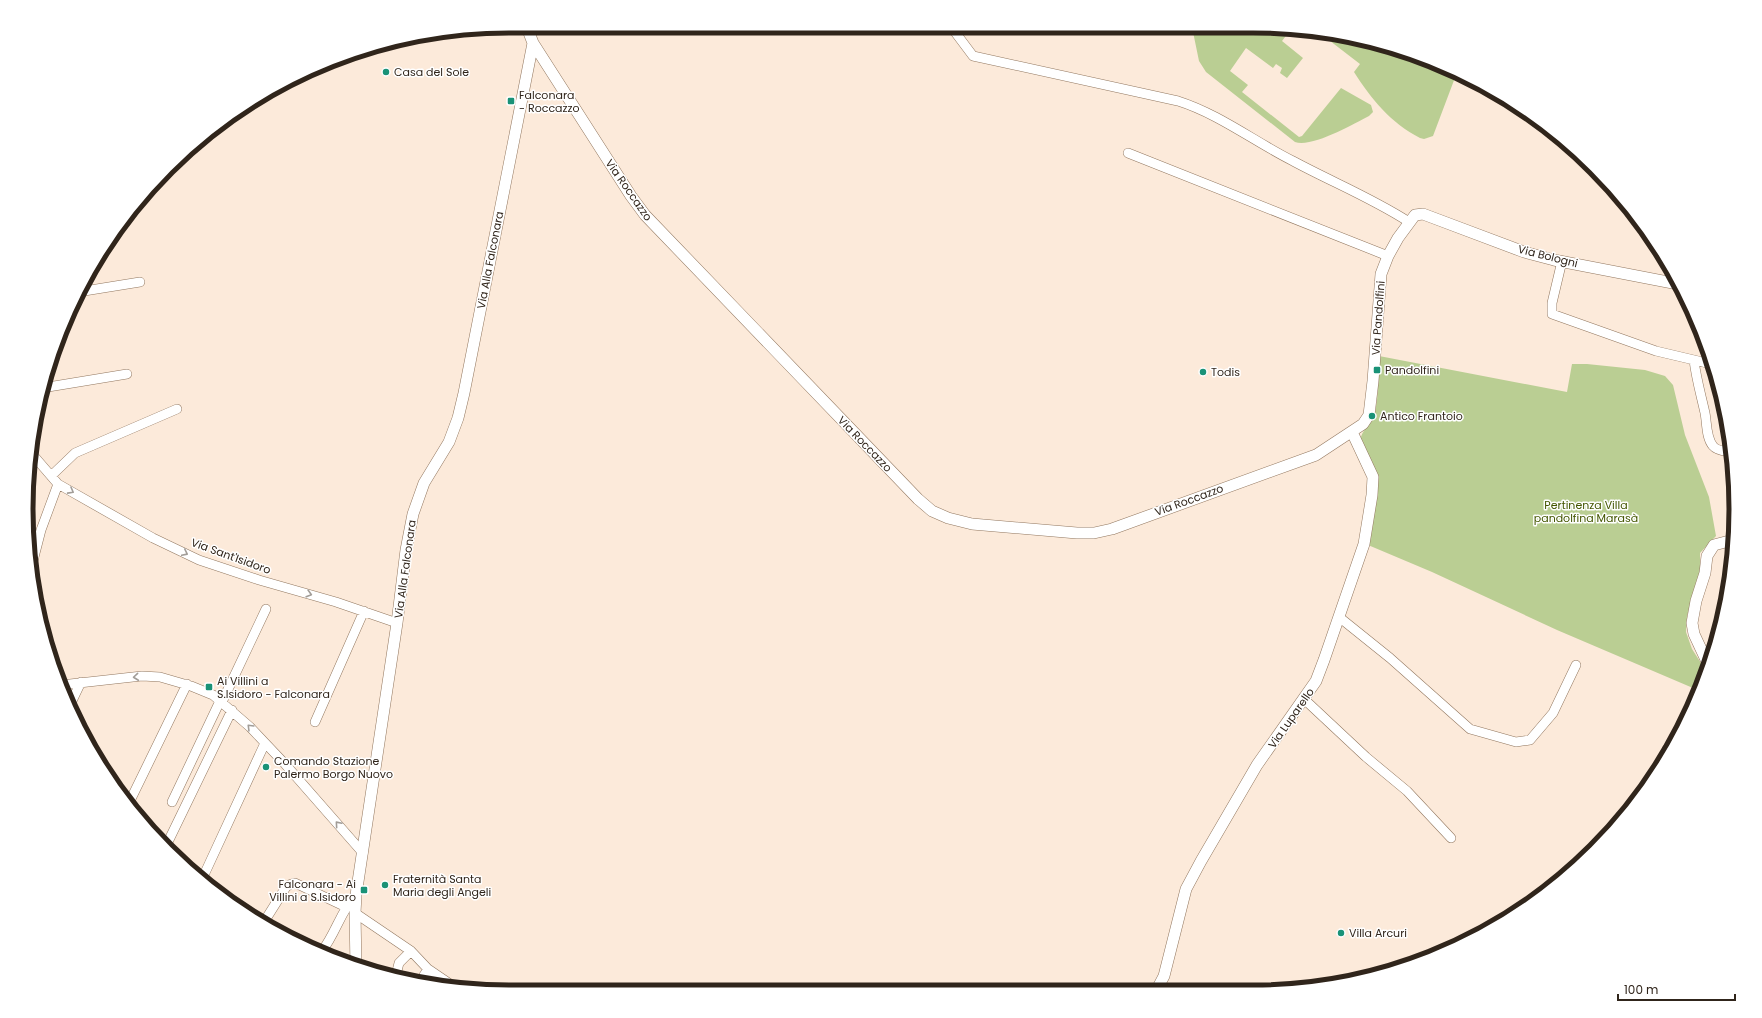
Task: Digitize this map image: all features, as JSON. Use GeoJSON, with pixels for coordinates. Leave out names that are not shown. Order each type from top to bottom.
{"type":"FeatureCollection","features":[{"type":"Feature","properties":{"kind":"street","name":"Via Roccazzo"},"geometry":{"type":"LineString","coordinates":[[529,33],[533,43],[645,216],[887,467],[932,511],[948,518],[972,524],[1077,533],[1094,532],[1119,526],[1316,455],[1352,432]]}},
{"type":"Feature","properties":{"kind":"street"},"geometry":{"type":"LineString","coordinates":[[956,33],[973,56],[1197,107],[1293,161],[1383,205],[1409,222]]}},
{"type":"Feature","properties":{"kind":"street","name":"Via Alla Falconara"},"geometry":{"type":"LineString","coordinates":[[355,960],[350,910],[356,895],[363,853],[397,623],[406,550],[413,514],[424,483],[449,442],[458,418],[533,43]]}},
{"type":"Feature","properties":{"kind":"street"},"geometry":{"type":"LineString","coordinates":[[1128,153],[1388,256]]}},
{"type":"Feature","properties":{"kind":"street","name":"Via Pandolfini"},"geometry":{"type":"LineString","coordinates":[[1352,432],[1363,424],[1369,414],[1376,353],[1381,274],[1388,256],[1409,222],[1415,215],[1423,214]]}},
{"type":"Feature","properties":{"kind":"street","name":"Via Bologni"},"geometry":{"type":"LineString","coordinates":[[1423,214],[1524,252],[1672,283]]}},
{"type":"Feature","properties":{"kind":"street"},"geometry":{"type":"LineString","coordinates":[[1562,261],[1552,303],[1552,314],[1629,343],[1706,363]]}},
{"type":"Feature","properties":{"kind":"street"},"geometry":{"type":"LineString","coordinates":[[86,291],[140,282]]}},
{"type":"Feature","properties":{"kind":"street"},"geometry":{"type":"LineString","coordinates":[[1694,360],[1697,384],[1705,414],[1708,435],[1713,447],[1720,451],[1725,452]]}},
{"type":"Feature","properties":{"kind":"street"},"geometry":{"type":"LineString","coordinates":[[49,387],[127,374]]}},
{"type":"Feature","properties":{"kind":"street"},"geometry":{"type":"LineString","coordinates":[[52,476],[75,453],[177,409]]}},
{"type":"Feature","properties":{"kind":"street","name":"Via Luparello"},"geometry":{"type":"LineString","coordinates":[[1159,985],[1164,976],[1186,889],[1201,860],[1257,765],[1316,681],[1339,617],[1364,544],[1372,495],[1373,477],[1352,432]]}},
{"type":"Feature","properties":{"kind":"street","name":"Via Sant'Isidoro"},"geometry":{"type":"LineString","coordinates":[[36,459],[58,484],[154,538],[199,560],[259,580],[336,602],[397,623]]}},
{"type":"Feature","properties":{"kind":"street"},"geometry":{"type":"LineString","coordinates":[[35,553],[41,530],[58,484]]}},
{"type":"Feature","properties":{"kind":"street"},"geometry":{"type":"LineString","coordinates":[[1705,658],[1694,634],[1693,613],[1705,573],[1707,556],[1714,545],[1728,541]]}},
{"type":"Feature","properties":{"kind":"street"},"geometry":{"type":"LineString","coordinates":[[172,802],[266,609]]}},
{"type":"Feature","properties":{"kind":"street"},"geometry":{"type":"LineString","coordinates":[[314,722],[364,611]]}},
{"type":"Feature","properties":{"kind":"street"},"geometry":{"type":"LineString","coordinates":[[1339,617],[1390,658],[1470,728],[1516,742],[1530,740],[1553,713],[1576,665]]}},
{"type":"Feature","properties":{"kind":"street"},"geometry":{"type":"LineString","coordinates":[[66,684],[142,676],[160,677],[188,684],[213,696],[232,710],[265,743],[363,853]]}},
{"type":"Feature","properties":{"kind":"street"},"geometry":{"type":"LineString","coordinates":[[73,699],[81,682]]}},
{"type":"Feature","properties":{"kind":"street"},"geometry":{"type":"LineString","coordinates":[[131,799],[188,684]]}},
{"type":"Feature","properties":{"kind":"street"},"geometry":{"type":"LineString","coordinates":[[1304,699],[1366,757],[1407,791],[1452,838]]}},
{"type":"Feature","properties":{"kind":"street"},"geometry":{"type":"LineString","coordinates":[[168,842],[232,710]]}},
{"type":"Feature","properties":{"kind":"street"},"geometry":{"type":"LineString","coordinates":[[204,875],[265,743]]}},
{"type":"Feature","properties":{"kind":"street"},"geometry":{"type":"LineString","coordinates":[[266,918],[286,887],[295,883],[350,910],[411,951],[425,976]]}},
{"type":"Feature","properties":{"kind":"street"},"geometry":{"type":"LineString","coordinates":[[324,948],[350,910]]}},
{"type":"Feature","properties":{"kind":"street"},"geometry":{"type":"LineString","coordinates":[[397,972],[399,963],[411,951]]}},
{"type":"Feature","properties":{"kind":"green space"},"geometry":{"type":"Polygon","coordinates":[[[1193,33],[1287,34],[1282,41],[1303,58],[1287,78],[1280,73],[1282,68],[1276,64],[1273,68],[1246,48],[1230,71],[1248,85],[1242,92],[1299,137],[1302,136],[1341,88],[1371,105],[1373,112],[1369,116],[1322,139],[1302,143],[1295,142],[1206,72],[1199,61],[1193,33]]]}},
{"type":"Feature","properties":{"kind":"green space"},"geometry":{"type":"Polygon","coordinates":[[[1328,39],[1376,49],[1406,58],[1455,78],[1433,136],[1424,139],[1420,138],[1400,125],[1382,110],[1367,92],[1354,72],[1360,64],[1328,39]]]}},
{"type":"Feature","properties":{"kind":"green space","name":"Pertinenza Villa pandolfina Marasà"},"geometry":{"type":"Polygon","coordinates":[[[1379,356],[1567,392],[1572,364],[1587,364],[1645,370],[1665,376],[1673,385],[1685,435],[1709,497],[1716,536],[1700,553],[1700,575],[1687,616],[1686,632],[1692,649],[1703,666],[1694,688],[1557,630],[1432,572],[1368,545],[1375,497],[1360,441],[1363,432],[1374,416],[1378,391],[1379,356]]]}},
{"type":"Feature","properties":{"kind":"place","name":"Casa del Sole"},"geometry":{"type":"Point","coordinates":[386,72]}},
{"type":"Feature","properties":{"kind":"place","name":"Falconara - Roccazzo"},"geometry":{"type":"Point","coordinates":[511,101]}},
{"type":"Feature","properties":{"kind":"place","name":"Pandolfini"},"geometry":{"type":"Point","coordinates":[1377,370]}},
{"type":"Feature","properties":{"kind":"place","name":"Todis"},"geometry":{"type":"Point","coordinates":[1203,372]}},
{"type":"Feature","properties":{"kind":"place","name":"Antico Frantoio"},"geometry":{"type":"Point","coordinates":[1372,416]}},
{"type":"Feature","properties":{"kind":"place","name":"Ai Villini a S.Isidoro - Falconara"},"geometry":{"type":"Point","coordinates":[209,687]}},
{"type":"Feature","properties":{"kind":"place","name":"Comando Stazione Palermo Borgo Nuovo"},"geometry":{"type":"Point","coordinates":[266,767]}},
{"type":"Feature","properties":{"kind":"place","name":"Fraternità Santa Maria degli Angeli"},"geometry":{"type":"Point","coordinates":[385,885]}},
{"type":"Feature","properties":{"kind":"place","name":"Falconara - Ai Villini a S.Isidoro"},"geometry":{"type":"Point","coordinates":[364,890]}},
{"type":"Feature","properties":{"kind":"place","name":"Villa Arcuri"},"geometry":{"type":"Point","coordinates":[1341,933]}}]}
